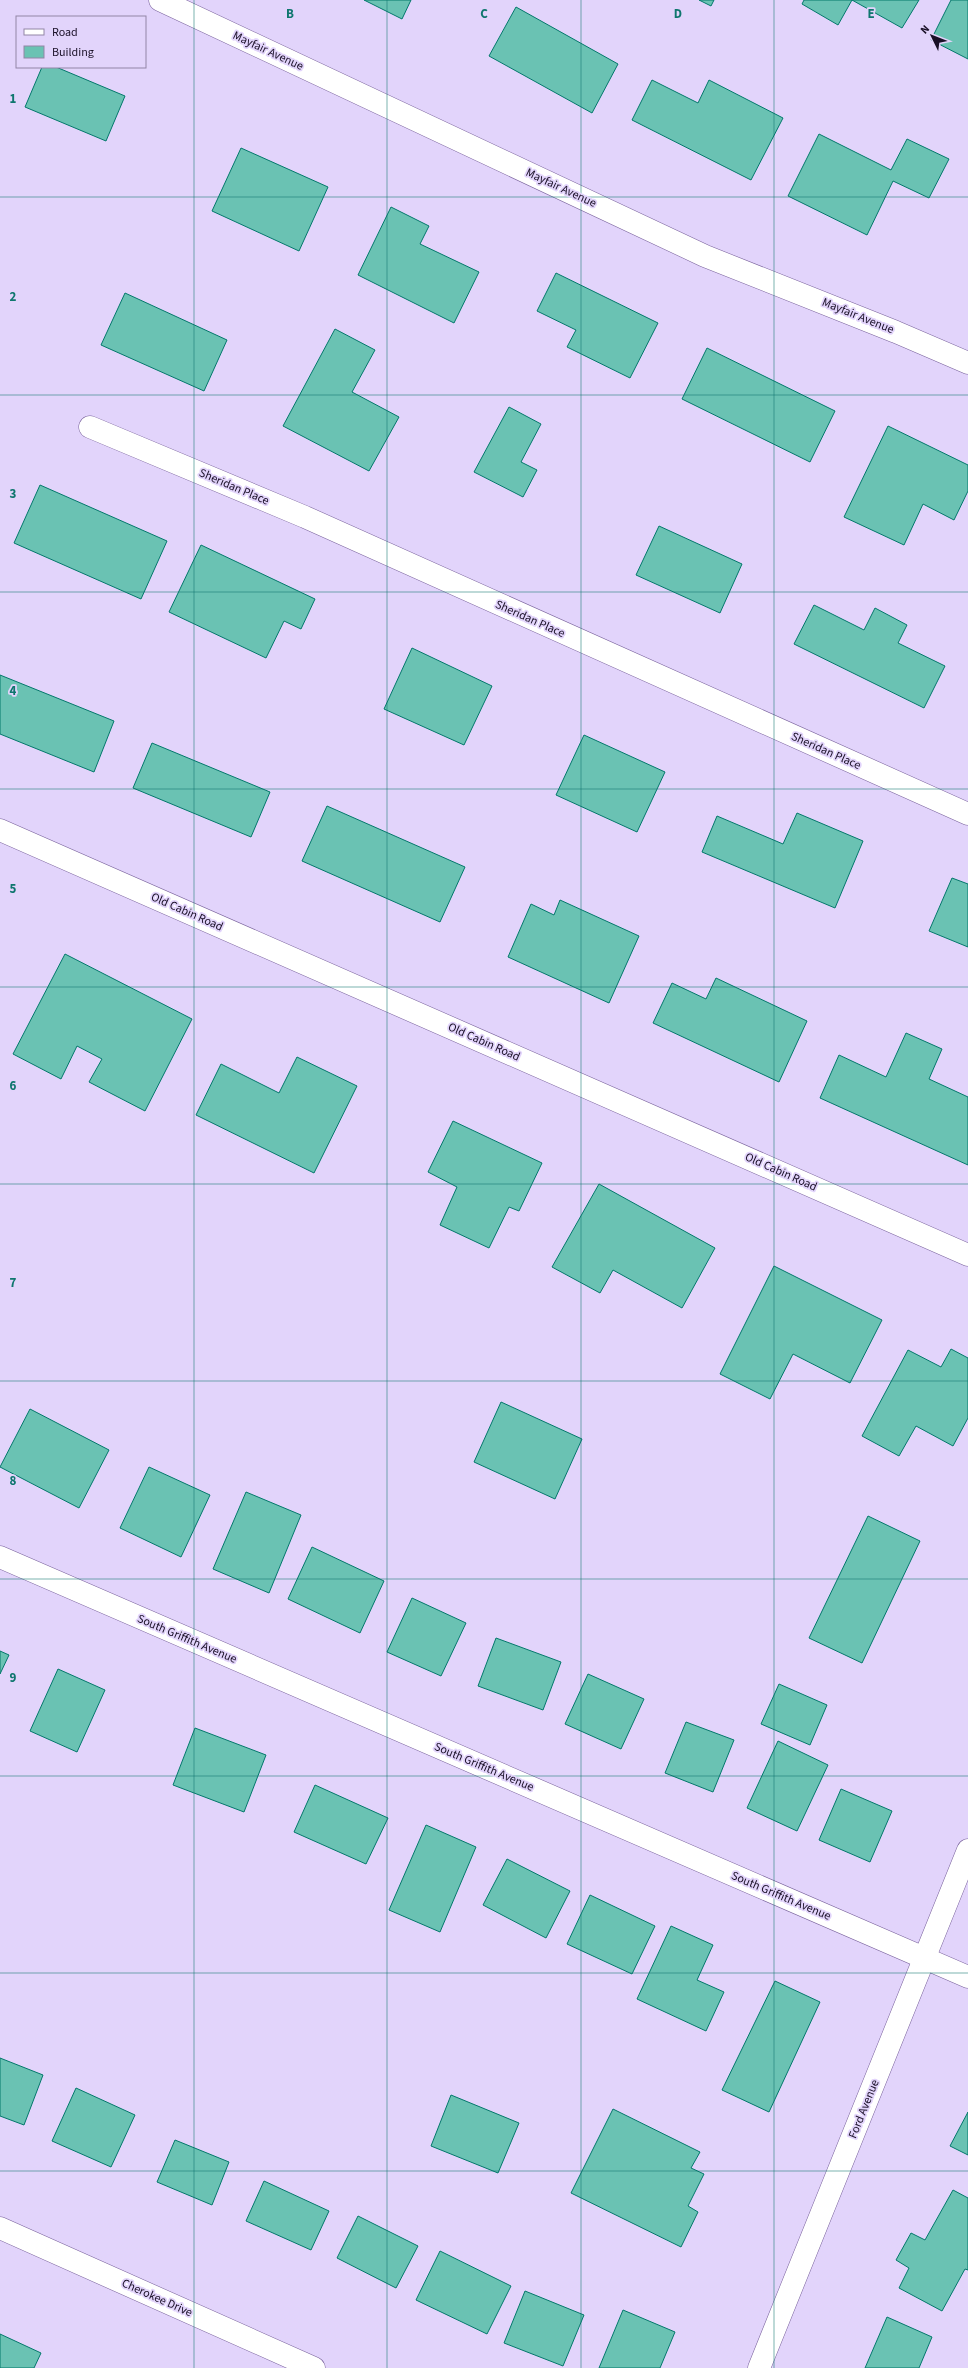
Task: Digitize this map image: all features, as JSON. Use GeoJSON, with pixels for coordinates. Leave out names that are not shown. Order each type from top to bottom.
{"type":"FeatureCollection","features":[{"type":"Feature","properties":{"kind":"street","name":"Mayfair Avenue"},"geometry":{"type":"LineString","coordinates":[[160,0],[705,256],[896,332],[968,363]]}},
{"type":"Feature","properties":{"kind":"street","name":"Sheridan Place"},"geometry":{"type":"LineString","coordinates":[[90,427],[305,517],[968,814]]}},
{"type":"Feature","properties":{"kind":"street","name":"Old Cabin Road"},"geometry":{"type":"LineString","coordinates":[[0,830],[968,1255]]}},
{"type":"Feature","properties":{"kind":"street","name":"South Griffith Avenue"},"geometry":{"type":"LineString","coordinates":[[0,1557],[968,1977]]}},
{"type":"Feature","properties":{"kind":"street","name":"Ford Avenue"},"geometry":{"type":"LineString","coordinates":[[759,2368],[968,1850]]}},
{"type":"Feature","properties":{"kind":"street","name":"Cherokee Drive"},"geometry":{"type":"LineString","coordinates":[[0,2228],[314,2368]]}},
{"type":"Feature","properties":{"kind":"building"},"geometry":{"type":"Polygon","coordinates":[[[364,0],[411,0],[402,19],[364,0]]]}},
{"type":"Feature","properties":{"kind":"building"},"geometry":{"type":"Polygon","coordinates":[[[699,0],[714,0],[711,6],[699,0]]]}},
{"type":"Feature","properties":{"kind":"building"},"geometry":{"type":"Polygon","coordinates":[[[804,0],[852,0],[838,25],[802,4],[804,0]]]}},
{"type":"Feature","properties":{"kind":"building"},"geometry":{"type":"Polygon","coordinates":[[[852,0],[919,0],[902,28],[852,0]]]}},
{"type":"Feature","properties":{"kind":"building"},"geometry":{"type":"Polygon","coordinates":[[[951,0],[968,0],[968,59],[931,40],[951,0]]]}},
{"type":"Feature","properties":{"kind":"building"},"geometry":{"type":"Polygon","coordinates":[[[516,7],[618,64],[592,113],[489,56],[516,7]]]}},
{"type":"Feature","properties":{"kind":"building"},"geometry":{"type":"Polygon","coordinates":[[[42,68],[58,68],[125,96],[106,141],[25,107],[42,68]]]}},
{"type":"Feature","properties":{"kind":"building"},"geometry":{"type":"Polygon","coordinates":[[[652,80],[698,103],[709,80],[783,118],[751,180],[632,120],[652,80]]]}},
{"type":"Feature","properties":{"kind":"building"},"geometry":{"type":"Polygon","coordinates":[[[819,134],[891,170],[907,139],[949,159],[929,198],[893,181],[867,235],[788,196],[819,134]]]}},
{"type":"Feature","properties":{"kind":"building"},"geometry":{"type":"Polygon","coordinates":[[[241,148],[328,187],[299,251],[212,211],[241,148]]]}},
{"type":"Feature","properties":{"kind":"building"},"geometry":{"type":"Polygon","coordinates":[[[391,207],[429,226],[420,244],[479,272],[454,323],[358,275],[391,207]]]}},
{"type":"Feature","properties":{"kind":"building"},"geometry":{"type":"Polygon","coordinates":[[[556,273],[658,323],[630,378],[567,347],[576,330],[537,311],[556,273]]]}},
{"type":"Feature","properties":{"kind":"building"},"geometry":{"type":"Polygon","coordinates":[[[125,293],[227,340],[204,391],[101,345],[125,293]]]}},
{"type":"Feature","properties":{"kind":"building"},"geometry":{"type":"Polygon","coordinates":[[[335,329],[375,350],[352,392],[399,417],[369,471],[283,426],[335,329]]]}},
{"type":"Feature","properties":{"kind":"building"},"geometry":{"type":"Polygon","coordinates":[[[707,348],[835,411],[810,462],[682,399],[707,348]]]}},
{"type":"Feature","properties":{"kind":"building"},"geometry":{"type":"Polygon","coordinates":[[[509,407],[541,424],[521,462],[537,470],[523,497],[474,472],[509,407]]]}},
{"type":"Feature","properties":{"kind":"building"},"geometry":{"type":"Polygon","coordinates":[[[888,426],[968,465],[968,491],[954,520],[923,504],[904,545],[844,517],[888,426]]]}},
{"type":"Feature","properties":{"kind":"building"},"geometry":{"type":"Polygon","coordinates":[[[40,485],[167,541],[141,599],[14,543],[40,485]]]}},
{"type":"Feature","properties":{"kind":"building"},"geometry":{"type":"Polygon","coordinates":[[[659,526],[742,564],[720,613],[636,575],[659,526]]]}},
{"type":"Feature","properties":{"kind":"building"},"geometry":{"type":"Polygon","coordinates":[[[201,545],[315,599],[301,629],[284,621],[266,658],[169,612],[201,545]]]}},
{"type":"Feature","properties":{"kind":"building"},"geometry":{"type":"Polygon","coordinates":[[[814,605],[864,630],[875,608],[907,625],[898,643],[945,666],[924,708],[794,644],[814,605]]]}},
{"type":"Feature","properties":{"kind":"building"},"geometry":{"type":"Polygon","coordinates":[[[412,648],[492,686],[464,745],[384,709],[412,648]]]}},
{"type":"Feature","properties":{"kind":"building"},"geometry":{"type":"Polygon","coordinates":[[[0,675],[114,721],[94,772],[0,734],[0,675]]]}},
{"type":"Feature","properties":{"kind":"building"},"geometry":{"type":"Polygon","coordinates":[[[584,735],[665,772],[637,832],[556,795],[584,735]]]}},
{"type":"Feature","properties":{"kind":"building"},"geometry":{"type":"Polygon","coordinates":[[[152,743],[270,792],[251,837],[133,788],[152,743]]]}},
{"type":"Feature","properties":{"kind":"building"},"geometry":{"type":"Polygon","coordinates":[[[327,806],[465,867],[440,922],[302,861],[327,806]]]}},
{"type":"Feature","properties":{"kind":"building"},"geometry":{"type":"Polygon","coordinates":[[[797,813],[863,841],[835,908],[702,852],[717,816],[783,844],[797,813]]]}},
{"type":"Feature","properties":{"kind":"building"},"geometry":{"type":"Polygon","coordinates":[[[952,878],[968,884],[968,947],[929,931],[952,878]]]}},
{"type":"Feature","properties":{"kind":"building"},"geometry":{"type":"Polygon","coordinates":[[[560,900],[639,936],[609,1003],[508,957],[531,904],[554,915],[560,900]]]}},
{"type":"Feature","properties":{"kind":"building"},"geometry":{"type":"Polygon","coordinates":[[[65,954],[192,1019],[145,1111],[89,1082],[102,1059],[77,1046],[61,1079],[13,1054],[65,954]]]}},
{"type":"Feature","properties":{"kind":"building"},"geometry":{"type":"Polygon","coordinates":[[[716,978],[807,1021],[779,1082],[653,1023],[672,983],[706,999],[716,978]]]}},
{"type":"Feature","properties":{"kind":"building"},"geometry":{"type":"Polygon","coordinates":[[[906,1033],[942,1049],[929,1079],[968,1097],[968,1165],[820,1098],[839,1055],[886,1077],[906,1033]]]}},
{"type":"Feature","properties":{"kind":"building"},"geometry":{"type":"Polygon","coordinates":[[[297,1057],[357,1086],[314,1173],[196,1115],[221,1064],[279,1093],[297,1057]]]}},
{"type":"Feature","properties":{"kind":"building"},"geometry":{"type":"Polygon","coordinates":[[[453,1121],[542,1163],[519,1211],[509,1207],[489,1248],[440,1225],[457,1187],[428,1172],[453,1121]]]}},
{"type":"Feature","properties":{"kind":"building"},"geometry":{"type":"Polygon","coordinates":[[[599,1184],[715,1248],[682,1308],[613,1270],[600,1293],[552,1267],[599,1184]]]}},
{"type":"Feature","properties":{"kind":"building"},"geometry":{"type":"Polygon","coordinates":[[[774,1266],[882,1320],[850,1383],[793,1354],[770,1399],[720,1374],[774,1266]]]}},
{"type":"Feature","properties":{"kind":"building"},"geometry":{"type":"Polygon","coordinates":[[[951,1349],[968,1358],[968,1418],[953,1446],[916,1426],[899,1456],[862,1436],[908,1350],[941,1367],[951,1349]]]}},
{"type":"Feature","properties":{"kind":"building"},"geometry":{"type":"Polygon","coordinates":[[[501,1402],[582,1439],[555,1499],[474,1462],[501,1402]]]}},
{"type":"Feature","properties":{"kind":"building"},"geometry":{"type":"Polygon","coordinates":[[[30,1409],[109,1450],[79,1508],[0,1467],[30,1409]]]}},
{"type":"Feature","properties":{"kind":"building"},"geometry":{"type":"Polygon","coordinates":[[[149,1467],[210,1495],[181,1557],[120,1528],[149,1467]]]}},
{"type":"Feature","properties":{"kind":"building"},"geometry":{"type":"Polygon","coordinates":[[[246,1492],[301,1515],[269,1593],[213,1569],[246,1492]]]}},
{"type":"Feature","properties":{"kind":"building"},"geometry":{"type":"Polygon","coordinates":[[[868,1516],[920,1541],[862,1663],[809,1638],[868,1516]]]}},
{"type":"Feature","properties":{"kind":"building"},"geometry":{"type":"Polygon","coordinates":[[[312,1547],[384,1581],[360,1633],[288,1599],[312,1547]]]}},
{"type":"Feature","properties":{"kind":"building"},"geometry":{"type":"Polygon","coordinates":[[[412,1598],[466,1623],[441,1676],[387,1652],[412,1598]]]}},
{"type":"Feature","properties":{"kind":"building"},"geometry":{"type":"Polygon","coordinates":[[[496,1638],[561,1662],[543,1710],[478,1686],[496,1638]]]}},
{"type":"Feature","properties":{"kind":"building"},"geometry":{"type":"Polygon","coordinates":[[[0,1651],[9,1655],[0,1674],[0,1651]]]}},
{"type":"Feature","properties":{"kind":"building"},"geometry":{"type":"Polygon","coordinates":[[[58,1669],[105,1690],[77,1752],[30,1731],[58,1669]]]}},
{"type":"Feature","properties":{"kind":"building"},"geometry":{"type":"Polygon","coordinates":[[[588,1674],[644,1699],[621,1749],[565,1724],[588,1674]]]}},
{"type":"Feature","properties":{"kind":"building"},"geometry":{"type":"Polygon","coordinates":[[[779,1684],[827,1705],[810,1745],[761,1724],[779,1684]]]}},
{"type":"Feature","properties":{"kind":"building"},"geometry":{"type":"Polygon","coordinates":[[[686,1722],[734,1740],[713,1792],[665,1773],[686,1722]]]}},
{"type":"Feature","properties":{"kind":"building"},"geometry":{"type":"Polygon","coordinates":[[[195,1728],[266,1755],[244,1812],[173,1785],[195,1728]]]}},
{"type":"Feature","properties":{"kind":"building"},"geometry":{"type":"Polygon","coordinates":[[[778,1741],[828,1765],[797,1831],[747,1808],[778,1741]]]}},
{"type":"Feature","properties":{"kind":"building"},"geometry":{"type":"Polygon","coordinates":[[[315,1785],[388,1818],[366,1864],[294,1832],[315,1785]]]}},
{"type":"Feature","properties":{"kind":"building"},"geometry":{"type":"Polygon","coordinates":[[[841,1789],[892,1811],[870,1862],[819,1840],[841,1789]]]}},
{"type":"Feature","properties":{"kind":"building"},"geometry":{"type":"Polygon","coordinates":[[[426,1825],[476,1847],[440,1932],[389,1910],[426,1825]]]}},
{"type":"Feature","properties":{"kind":"building"},"geometry":{"type":"Polygon","coordinates":[[[507,1859],[570,1891],[546,1938],[483,1905],[507,1859]]]}},
{"type":"Feature","properties":{"kind":"building"},"geometry":{"type":"Polygon","coordinates":[[[590,1895],[655,1926],[632,1974],[567,1944],[590,1895]]]}},
{"type":"Feature","properties":{"kind":"building"},"geometry":{"type":"Polygon","coordinates":[[[671,1926],[713,1945],[697,1980],[724,1992],[706,2031],[637,1999],[671,1926]]]}},
{"type":"Feature","properties":{"kind":"building"},"geometry":{"type":"Polygon","coordinates":[[[775,1981],[820,2002],[769,2112],[722,2090],[775,1981]]]}},
{"type":"Feature","properties":{"kind":"building"},"geometry":{"type":"Polygon","coordinates":[[[0,2058],[43,2075],[24,2125],[0,2116],[0,2058]]]}},
{"type":"Feature","properties":{"kind":"building"},"geometry":{"type":"Polygon","coordinates":[[[76,2088],[135,2115],[111,2167],[52,2141],[76,2088]]]}},
{"type":"Feature","properties":{"kind":"building"},"geometry":{"type":"Polygon","coordinates":[[[451,2095],[519,2123],[498,2173],[431,2146],[451,2095]]]}},
{"type":"Feature","properties":{"kind":"building"},"geometry":{"type":"Polygon","coordinates":[[[613,2109],[700,2152],[691,2168],[704,2174],[688,2206],[698,2212],[681,2247],[571,2193],[613,2109]]]}},
{"type":"Feature","properties":{"kind":"building"},"geometry":{"type":"Polygon","coordinates":[[[968,2112],[968,2155],[950,2146],[968,2112]]]}},
{"type":"Feature","properties":{"kind":"building"},"geometry":{"type":"Polygon","coordinates":[[[175,2140],[229,2162],[212,2205],[157,2182],[175,2140]]]}},
{"type":"Feature","properties":{"kind":"building"},"geometry":{"type":"Polygon","coordinates":[[[264,2181],[329,2211],[311,2250],[246,2221],[264,2181]]]}},
{"type":"Feature","properties":{"kind":"building"},"geometry":{"type":"Polygon","coordinates":[[[953,2190],[968,2198],[968,2270],[965,2269],[942,2311],[899,2288],[909,2268],[896,2260],[911,2233],[925,2240],[953,2190]]]}},
{"type":"Feature","properties":{"kind":"building"},"geometry":{"type":"Polygon","coordinates":[[[358,2216],[418,2246],[396,2288],[337,2258],[358,2216]]]}},
{"type":"Feature","properties":{"kind":"building"},"geometry":{"type":"Polygon","coordinates":[[[440,2251],[511,2286],[487,2334],[416,2300],[440,2251]]]}},
{"type":"Feature","properties":{"kind":"building"},"geometry":{"type":"Polygon","coordinates":[[[525,2291],[584,2315],[563,2366],[504,2343],[525,2291]]]}},
{"type":"Feature","properties":{"kind":"building"},"geometry":{"type":"Polygon","coordinates":[[[623,2310],[675,2332],[660,2368],[599,2368],[623,2310]]]}},
{"type":"Feature","properties":{"kind":"building"},"geometry":{"type":"Polygon","coordinates":[[[887,2317],[932,2337],[919,2368],[865,2368],[887,2317]]]}},
{"type":"Feature","properties":{"kind":"building"},"geometry":{"type":"Polygon","coordinates":[[[0,2334],[41,2353],[34,2368],[0,2368],[0,2334]]]}}]}
